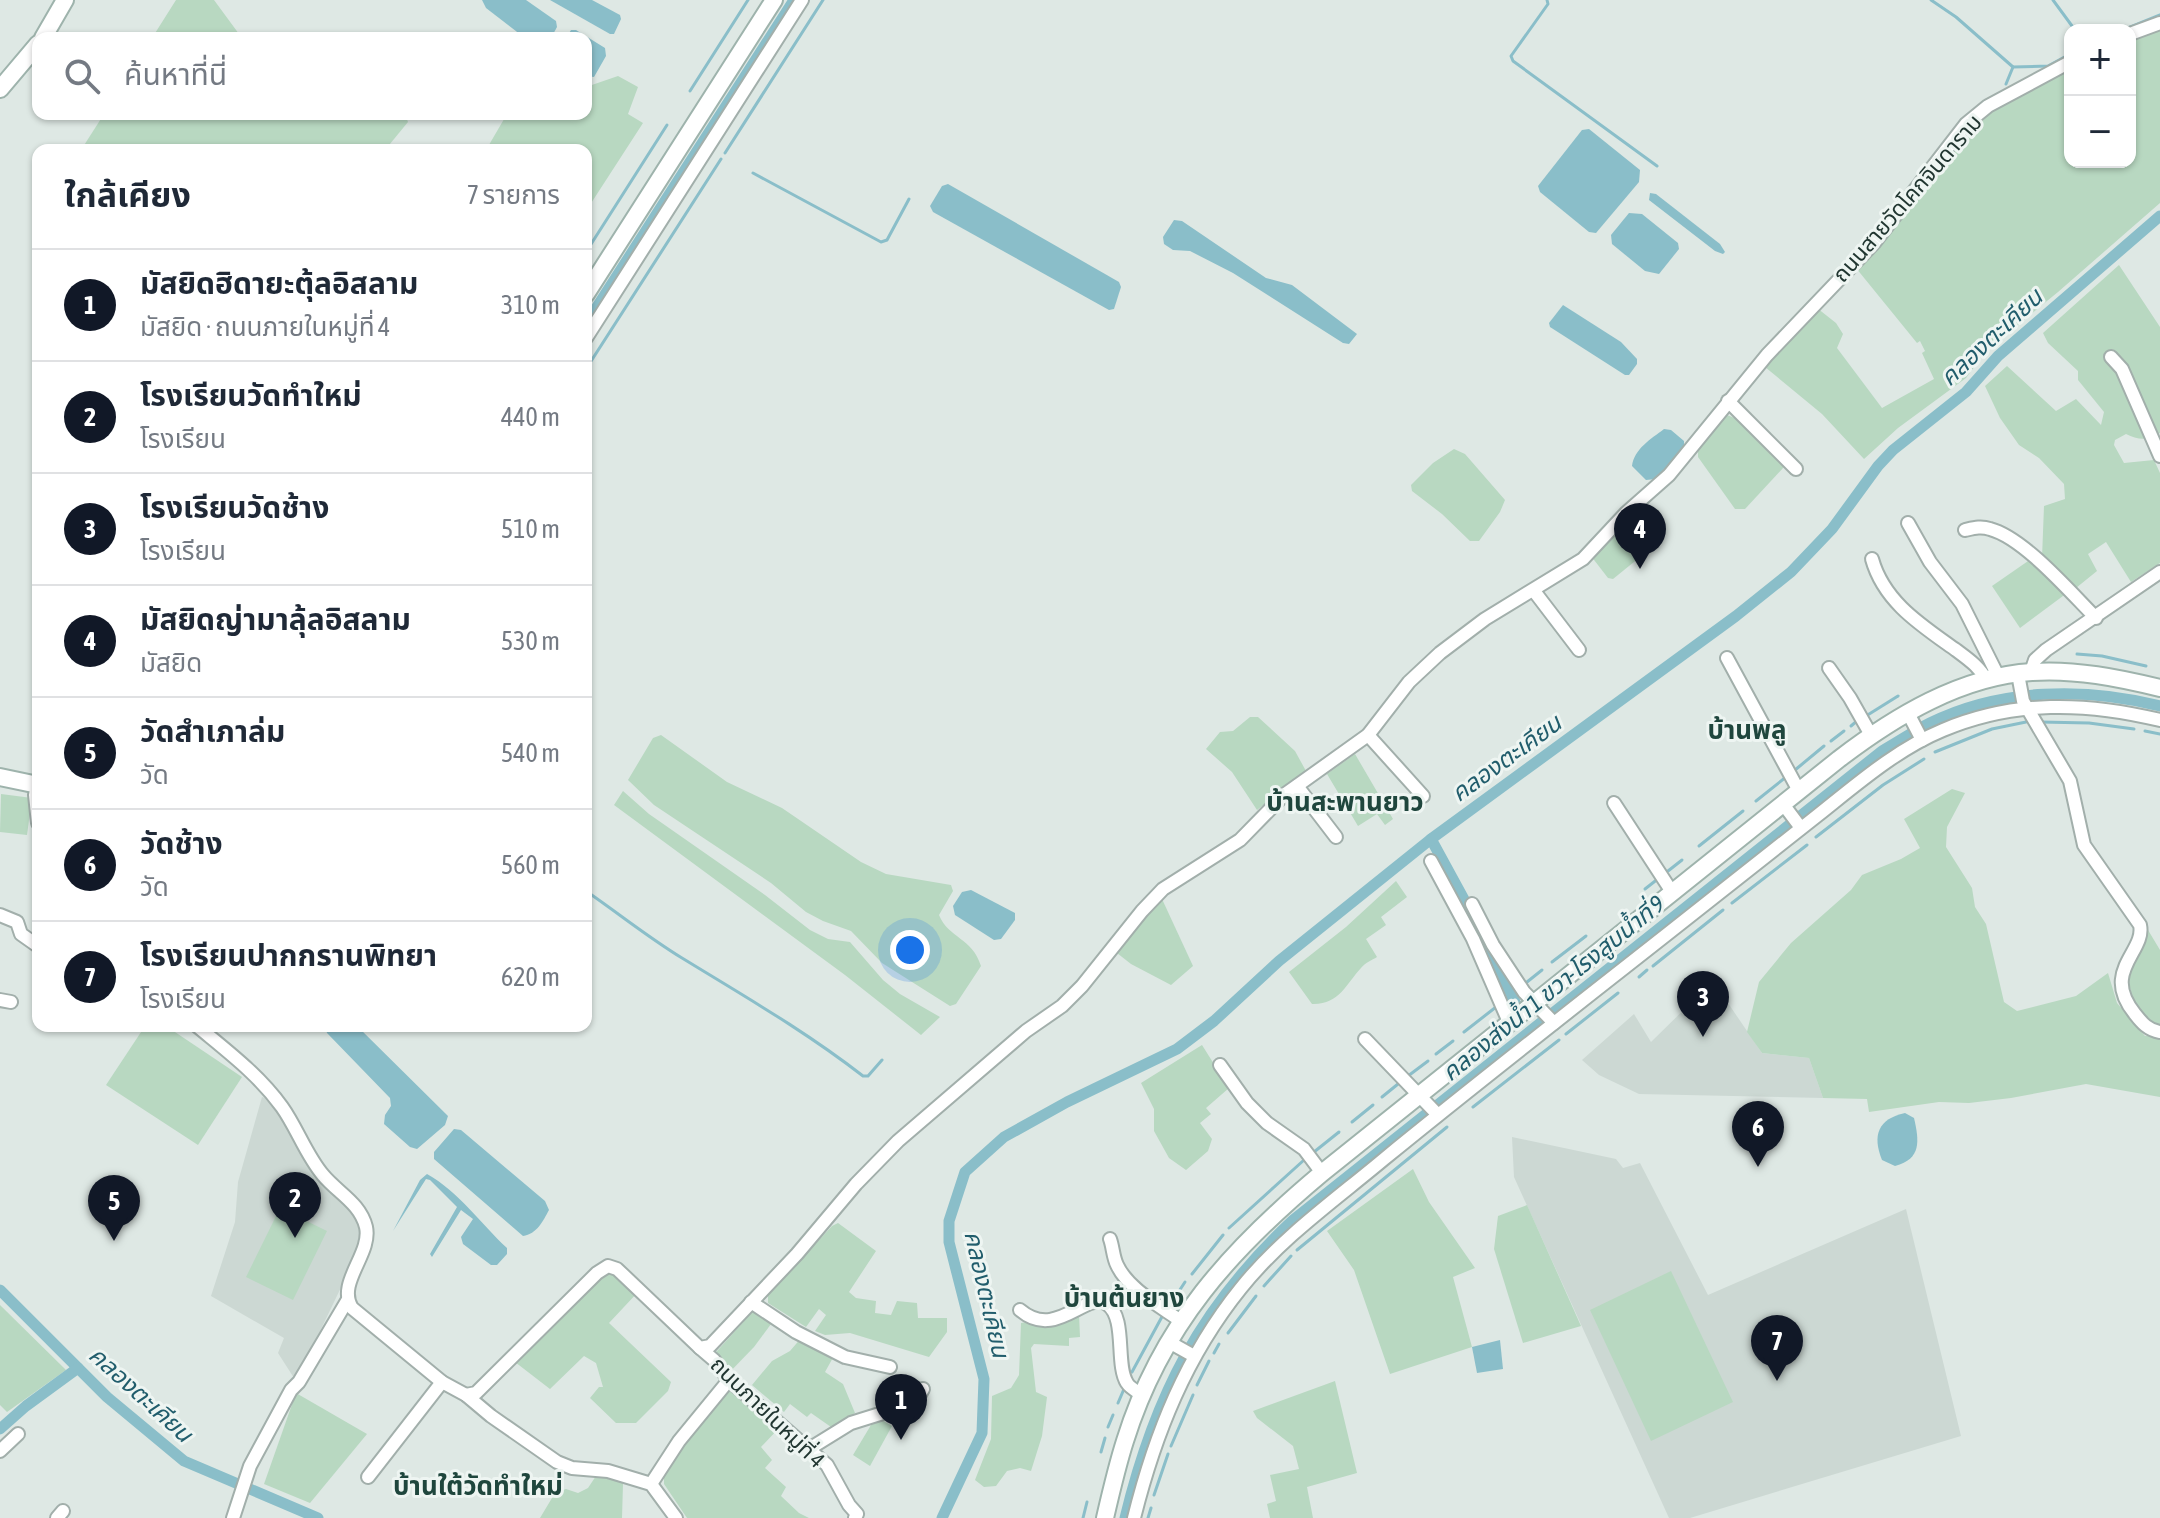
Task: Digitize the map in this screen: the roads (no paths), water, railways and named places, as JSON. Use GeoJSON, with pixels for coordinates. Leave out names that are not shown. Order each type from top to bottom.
{"type":"FeatureCollection","features":[{"type":"Feature","properties":{"kind":"main road"},"geometry":{"type":"LineString","coordinates":[[46,32],[65,0]]}},
{"type":"Feature","properties":{"kind":"main road"},"geometry":{"type":"LineString","coordinates":[[592,286],[698,141],[774,0]]}},
{"type":"Feature","properties":{"kind":"main road"},"geometry":{"type":"LineString","coordinates":[[0,89],[32,51]]}},
{"type":"Feature","properties":{"kind":"main road"},"geometry":{"type":"LineString","coordinates":[[1105,1518],[1124,1442],[1142,1395],[1183,1350],[1181,1321],[1216,1273],[1322,1173],[1446,1093],[1509,1022],[1538,1006],[1672,892],[1786,807],[1799,791],[1871,735],[1915,727],[1946,695],[1993,679],[2088,674],[2160,688]]}},
{"type":"Feature","properties":{"kind":"main road"},"geometry":{"type":"LineString","coordinates":[[0,777],[32,784]]}},
{"type":"Feature","properties":{"kind":"street"},"geometry":{"type":"LineString","coordinates":[[592,327],[698,141],[802,0]]}},
{"type":"Feature","properties":{"kind":"street"},"geometry":{"type":"LineString","coordinates":[[2136,32],[2160,23]]}},
{"type":"Feature","properties":{"kind":"street","name":"ถนนสายวัดโคกจินดาราม"},"geometry":{"type":"LineString","coordinates":[[700,1348],[710,1346],[898,1141],[990,1061],[1062,1006],[1163,889],[1240,840],[1270,808],[1368,735],[1421,669],[1485,619],[1583,559],[1626,513],[1669,475],[1790,328],[1882,234],[1966,124],[1988,106],[2064,65]]}},
{"type":"Feature","properties":{"kind":"street"},"geometry":{"type":"LineString","coordinates":[[2111,357],[2122,369],[2160,456]]}},
{"type":"Feature","properties":{"kind":"street"},"geometry":{"type":"LineString","coordinates":[[1728,401],[1796,469]]}},
{"type":"Feature","properties":{"kind":"street"},"geometry":{"type":"LineString","coordinates":[[1908,523],[1930,562],[1962,604],[1993,679]]}},
{"type":"Feature","properties":{"kind":"street"},"geometry":{"type":"LineString","coordinates":[[1965,530],[1981,527],[2007,536],[2096,618]]}},
{"type":"Feature","properties":{"kind":"street"},"geometry":{"type":"LineString","coordinates":[[1872,559],[1881,582],[1894,600],[1993,679]]}},
{"type":"Feature","properties":{"kind":"street"},"geometry":{"type":"LineString","coordinates":[[2160,572],[2046,650],[2023,677],[2024,704],[2070,781],[2084,845],[2140,925],[2138,940],[2123,973],[2123,991],[2130,1008],[2142,1024],[2160,1032]]}},
{"type":"Feature","properties":{"kind":"street"},"geometry":{"type":"LineString","coordinates":[[1534,591],[1579,650]]}},
{"type":"Feature","properties":{"kind":"street"},"geometry":{"type":"LineString","coordinates":[[1727,658],[1799,791]]}},
{"type":"Feature","properties":{"kind":"street"},"geometry":{"type":"LineString","coordinates":[[1829,668],[1871,735]]}},
{"type":"Feature","properties":{"kind":"street"},"geometry":{"type":"LineString","coordinates":[[1134,1518],[1183,1350],[1213,1325],[1276,1245],[1429,1106],[1552,1021],[1885,763],[1915,727],[1985,715],[2024,704],[2114,709],[2160,720]]}},
{"type":"Feature","properties":{"kind":"street"},"geometry":{"type":"LineString","coordinates":[[1368,735],[1423,796]]}},
{"type":"Feature","properties":{"kind":"street"},"geometry":{"type":"LineString","coordinates":[[1297,786],[1336,837]]}},
{"type":"Feature","properties":{"kind":"street"},"geometry":{"type":"LineString","coordinates":[[1614,803],[1672,892]]}},
{"type":"Feature","properties":{"kind":"street"},"geometry":{"type":"LineString","coordinates":[[1786,807],[1800,826]]}},
{"type":"Feature","properties":{"kind":"street"},"geometry":{"type":"LineString","coordinates":[[1431,861],[1473,939],[1509,1022]]}},
{"type":"Feature","properties":{"kind":"street"},"geometry":{"type":"LineString","coordinates":[[1472,904],[1493,945],[1552,1021]]}},
{"type":"Feature","properties":{"kind":"street"},"geometry":{"type":"LineString","coordinates":[[0,915],[17,922],[21,934],[32,942]]}},
{"type":"Feature","properties":{"kind":"street"},"geometry":{"type":"LineString","coordinates":[[204,1032],[246,1066],[283,1108],[323,1175],[354,1203],[362,1216],[367,1238],[347,1301],[299,1382],[291,1390],[246,1476],[235,1513]]}},
{"type":"Feature","properties":{"kind":"street"},"geometry":{"type":"LineString","coordinates":[[1365,1039],[1429,1106]]}},
{"type":"Feature","properties":{"kind":"street"},"geometry":{"type":"LineString","coordinates":[[1220,1065],[1247,1103],[1267,1123],[1304,1149],[1322,1173]]}},
{"type":"Feature","properties":{"kind":"street"},"geometry":{"type":"LineString","coordinates":[[1261,1231],[1276,1245]]}},
{"type":"Feature","properties":{"kind":"street"},"geometry":{"type":"LineString","coordinates":[[1110,1239],[1115,1261],[1123,1274],[1156,1304],[1181,1321]]}},
{"type":"Feature","properties":{"kind":"street","name":"ถนนภายในหมู่ที่ 4"},"geometry":{"type":"LineString","coordinates":[[466,1395],[476,1393],[597,1273],[608,1266],[617,1269],[714,1360],[729,1380],[827,1465],[857,1514],[855,1518]]}},
{"type":"Feature","properties":{"kind":"street"},"geometry":{"type":"LineString","coordinates":[[347,1301],[442,1382],[466,1395],[557,1462],[572,1468],[608,1471],[651,1484],[676,1518]]}},
{"type":"Feature","properties":{"kind":"street"},"geometry":{"type":"LineString","coordinates":[[751,1302],[796,1332],[845,1357],[890,1367]]}},
{"type":"Feature","properties":{"kind":"street"},"geometry":{"type":"LineString","coordinates":[[1020,1310],[1029,1318],[1045,1321],[1098,1302],[1107,1304],[1119,1332],[1122,1366],[1128,1384],[1142,1395]]}},
{"type":"Feature","properties":{"kind":"street"},"geometry":{"type":"LineString","coordinates":[[651,1484],[679,1441],[729,1380]]}},
{"type":"Feature","properties":{"kind":"street"},"geometry":{"type":"LineString","coordinates":[[368,1477],[442,1382]]}},
{"type":"Feature","properties":{"kind":"street"},"geometry":{"type":"LineString","coordinates":[[809,1449],[851,1423],[915,1403],[923,1389]]}},
{"type":"Feature","properties":{"kind":"street"},"geometry":{"type":"LineString","coordinates":[[0,1451],[18,1434]]}},
{"type":"Feature","properties":{"kind":"water"},"geometry":{"type":"Polygon","coordinates":[[[482,0],[526,0],[556,21],[557,27],[554,32],[517,32],[486,8],[482,0]]]}},
{"type":"Feature","properties":{"kind":"water"},"geometry":{"type":"Polygon","coordinates":[[[550,0],[592,0],[620,15],[621,19],[614,34],[610,34],[550,0]]]}},
{"type":"Feature","properties":{"kind":"water"},"geometry":{"type":"Polygon","coordinates":[[[592,40],[605,48],[606,56],[594,77],[592,40]]]}},
{"type":"Feature","properties":{"kind":"water"},"geometry":{"type":"Polygon","coordinates":[[[1589,129],[1640,170],[1639,182],[1596,233],[1589,232],[1540,192],[1538,186],[1582,130],[1589,129]]]}},
{"type":"Feature","properties":{"kind":"water"},"geometry":{"type":"Polygon","coordinates":[[[948,184],[1119,282],[1121,287],[1114,309],[1109,310],[933,212],[930,206],[942,186],[948,184]]]}},
{"type":"Feature","properties":{"kind":"water"},"geometry":{"type":"Polygon","coordinates":[[[1650,193],[1656,194],[1720,244],[1725,252],[1715,251],[1649,200],[1650,193]]]}},
{"type":"Feature","properties":{"kind":"water"},"geometry":{"type":"Polygon","coordinates":[[[1629,213],[1642,214],[1678,243],[1679,249],[1659,274],[1645,271],[1612,244],[1611,235],[1629,213]]]}},
{"type":"Feature","properties":{"kind":"water"},"geometry":{"type":"Polygon","coordinates":[[[1174,220],[1182,221],[1266,278],[1292,285],[1357,334],[1349,344],[1343,343],[1233,273],[1190,251],[1173,250],[1164,244],[1163,237],[1174,220]]]}},
{"type":"Feature","properties":{"kind":"water"},"geometry":{"type":"Polygon","coordinates":[[[1563,305],[1621,342],[1637,359],[1629,375],[1550,327],[1549,323],[1563,305]]]}},
{"type":"Feature","properties":{"kind":"water"},"geometry":{"type":"Polygon","coordinates":[[[1664,429],[1671,430],[1684,441],[1684,449],[1656,479],[1646,480],[1632,466],[1633,460],[1644,445],[1664,429]]]}},
{"type":"Feature","properties":{"kind":"water"},"geometry":{"type":"Polygon","coordinates":[[[971,890],[1015,913],[1015,920],[1001,939],[994,940],[955,915],[953,906],[962,892],[971,890]]]}},
{"type":"Feature","properties":{"kind":"water"},"geometry":{"type":"Polygon","coordinates":[[[363,1032],[448,1116],[445,1125],[417,1149],[410,1147],[384,1124],[391,1106],[390,1098],[327,1033],[363,1032]]]}},
{"type":"Feature","properties":{"kind":"water"},"geometry":{"type":"Polygon","coordinates":[[[1905,1113],[1914,1118],[1916,1148],[1910,1159],[1895,1166],[1882,1160],[1878,1136],[1883,1124],[1905,1113]]]}},
{"type":"Feature","properties":{"kind":"water"},"geometry":{"type":"Polygon","coordinates":[[[454,1129],[461,1130],[545,1201],[549,1210],[536,1230],[523,1236],[434,1159],[434,1152],[454,1129]]]}},
{"type":"Feature","properties":{"kind":"water"},"geometry":{"type":"Polygon","coordinates":[[[427,1174],[460,1199],[507,1248],[507,1254],[497,1265],[491,1265],[463,1244],[461,1237],[473,1219],[461,1210],[432,1257],[430,1254],[457,1207],[430,1180],[426,1179],[393,1231],[420,1180],[427,1174]]]}},
{"type":"Feature","properties":{"kind":"water"},"geometry":{"type":"Polygon","coordinates":[[[1500,1340],[1503,1369],[1477,1373],[1472,1347],[1500,1340]]]}},
{"type":"Feature","properties":{"kind":"waterway"},"geometry":{"type":"LineString","coordinates":[[690,91],[748,0]]}},
{"type":"Feature","properties":{"kind":"waterway"},"geometry":{"type":"LineString","coordinates":[[592,315],[794,0]]}},
{"type":"Feature","properties":{"kind":"waterway"},"geometry":{"type":"LineString","coordinates":[[725,153],[823,0]]}},
{"type":"Feature","properties":{"kind":"waterway"},"geometry":{"type":"LineString","coordinates":[[1547,0],[1548,4],[1511,56],[1513,61],[1657,166]]}},
{"type":"Feature","properties":{"kind":"waterway"},"geometry":{"type":"LineString","coordinates":[[1931,0],[1956,17],[2013,67]]}},
{"type":"Feature","properties":{"kind":"waterway"},"geometry":{"type":"LineString","coordinates":[[2053,0],[2071,24]]}},
{"type":"Feature","properties":{"kind":"waterway"},"geometry":{"type":"LineString","coordinates":[[2136,25],[2160,15]]}},
{"type":"Feature","properties":{"kind":"waterway"},"geometry":{"type":"LineString","coordinates":[[2006,84],[2013,67],[2048,66],[2064,57]]}},
{"type":"Feature","properties":{"kind":"waterway"},"geometry":{"type":"LineString","coordinates":[[592,243],[667,125]]}},
{"type":"Feature","properties":{"kind":"waterway"},"geometry":{"type":"LineString","coordinates":[[592,360],[721,159]]}},
{"type":"Feature","properties":{"kind":"waterway"},"geometry":{"type":"LineString","coordinates":[[753,173],[881,242],[887,240],[909,199]]}},
{"type":"Feature","properties":{"kind":"waterway","name":"คลองตะเคียน"},"geometry":{"type":"LineString","coordinates":[[942,1518],[982,1433],[984,1379],[949,1242],[949,1221],[965,1172],[1004,1137],[1067,1102],[1177,1049],[1214,1021],[1279,961],[1431,839],[1736,616],[1791,572],[1832,529],[1893,450],[1966,392],[1998,356],[2160,216]]}},
{"type":"Feature","properties":{"kind":"waterway"},"geometry":{"type":"LineString","coordinates":[[2077,654],[2146,666]]}},
{"type":"Feature","properties":{"kind":"waterway","name":"คลองส่งน้ำ 1 ขวา-โรงสูบน้ำที่ 9"},"geometry":{"type":"LineString","coordinates":[[1125,1518],[1151,1432],[1185,1356],[1207,1320],[1260,1253],[1293,1220],[1882,751],[1957,711],[2014,697],[2073,694],[2160,706]]}},
{"type":"Feature","properties":{"kind":"waterway"},"geometry":{"type":"LineString","coordinates":[[1866,716],[1898,696]]}},
{"type":"Feature","properties":{"kind":"waterway"},"geometry":{"type":"LineString","coordinates":[[1851,726],[1858,720]]}},
{"type":"Feature","properties":{"kind":"waterway"},"geometry":{"type":"LineString","coordinates":[[1935,752],[1992,729],[2026,722]]}},
{"type":"Feature","properties":{"kind":"waterway"},"geometry":{"type":"LineString","coordinates":[[2040,722],[2089,723],[2134,729]]}},
{"type":"Feature","properties":{"kind":"waterway"},"geometry":{"type":"LineString","coordinates":[[1831,741],[1844,731]]}},
{"type":"Feature","properties":{"kind":"waterway"},"geometry":{"type":"LineString","coordinates":[[2145,731],[2160,734]]}},
{"type":"Feature","properties":{"kind":"waterway"},"geometry":{"type":"LineString","coordinates":[[1795,770],[1824,746]]}},
{"type":"Feature","properties":{"kind":"waterway"},"geometry":{"type":"LineString","coordinates":[[1816,837],[1883,785],[1924,759]]}},
{"type":"Feature","properties":{"kind":"waterway"},"geometry":{"type":"LineString","coordinates":[[1756,801],[1786,777]]}},
{"type":"Feature","properties":{"kind":"waterway"},"geometry":{"type":"LineString","coordinates":[[1699,846],[1743,811]]}},
{"type":"Feature","properties":{"kind":"waterway"},"geometry":{"type":"LineString","coordinates":[[1431,839],[1473,916]]}},
{"type":"Feature","properties":{"kind":"waterway"},"geometry":{"type":"LineString","coordinates":[[1732,903],[1807,845]]}},
{"type":"Feature","properties":{"kind":"waterway"},"geometry":{"type":"LineString","coordinates":[[1668,871],[1682,860]]}},
{"type":"Feature","properties":{"kind":"waterway"},"geometry":{"type":"LineString","coordinates":[[1645,889],[1659,878]]}},
{"type":"Feature","properties":{"kind":"waterway"},"geometry":{"type":"LineString","coordinates":[[592,895],[658,942],[797,1029],[863,1076],[868,1076],[882,1060]]}},
{"type":"Feature","properties":{"kind":"waterway"},"geometry":{"type":"LineString","coordinates":[[1653,966],[1723,910]]}},
{"type":"Feature","properties":{"kind":"waterway"},"geometry":{"type":"LineString","coordinates":[[1552,962],[1586,936]]}},
{"type":"Feature","properties":{"kind":"waterway"},"geometry":{"type":"LineString","coordinates":[[1484,939],[1515,1002]]}},
{"type":"Feature","properties":{"kind":"waterway"},"geometry":{"type":"LineString","coordinates":[[1527,982],[1542,970]]}},
{"type":"Feature","properties":{"kind":"waterway"},"geometry":{"type":"LineString","coordinates":[[1639,977],[1647,970]]}},
{"type":"Feature","properties":{"kind":"waterway"},"geometry":{"type":"LineString","coordinates":[[1507,998],[1517,990]]}},
{"type":"Feature","properties":{"kind":"waterway"},"geometry":{"type":"LineString","coordinates":[[1566,1034],[1618,993]]}},
{"type":"Feature","properties":{"kind":"waterway"},"geometry":{"type":"LineString","coordinates":[[1464,1032],[1496,1007]]}},
{"type":"Feature","properties":{"kind":"waterway"},"geometry":{"type":"LineString","coordinates":[[1473,1107],[1559,1040]]}},
{"type":"Feature","properties":{"kind":"waterway"},"geometry":{"type":"LineString","coordinates":[[1436,1054],[1453,1041]]}},
{"type":"Feature","properties":{"kind":"waterway"},"geometry":{"type":"LineString","coordinates":[[1408,1076],[1428,1061]]}},
{"type":"Feature","properties":{"kind":"waterway"},"geometry":{"type":"LineString","coordinates":[[1382,1097],[1398,1084]]}},
{"type":"Feature","properties":{"kind":"waterway"},"geometry":{"type":"LineString","coordinates":[[1352,1122],[1373,1105]]}},
{"type":"Feature","properties":{"kind":"waterway"},"geometry":{"type":"LineString","coordinates":[[1297,1250],[1447,1127]]}},
{"type":"Feature","properties":{"kind":"waterway"},"geometry":{"type":"LineString","coordinates":[[1314,1152],[1339,1132]]}},
{"type":"Feature","properties":{"kind":"waterway"},"geometry":{"type":"LineString","coordinates":[[1229,1228],[1304,1160]]}},
{"type":"Feature","properties":{"kind":"waterway"},"geometry":{"type":"LineString","coordinates":[[1192,1274],[1223,1235]]}},
{"type":"Feature","properties":{"kind":"waterway"},"geometry":{"type":"LineString","coordinates":[[1264,1286],[1291,1256]]}},
{"type":"Feature","properties":{"kind":"waterway"},"geometry":{"type":"LineString","coordinates":[[1168,1308],[1185,1282]]}},
{"type":"Feature","properties":{"kind":"waterway","name":"คลองตะเคียน"},"geometry":{"type":"LineString","coordinates":[[0,1290],[107,1397],[184,1461],[318,1518]]}},
{"type":"Feature","properties":{"kind":"waterway"},"geometry":{"type":"LineString","coordinates":[[1228,1333],[1256,1296]]}},
{"type":"Feature","properties":{"kind":"waterway"},"geometry":{"type":"LineString","coordinates":[[1132,1372],[1164,1313]]}},
{"type":"Feature","properties":{"kind":"waterway"},"geometry":{"type":"LineString","coordinates":[[1214,1353],[1219,1344]]}},
{"type":"Feature","properties":{"kind":"waterway"},"geometry":{"type":"LineString","coordinates":[[1197,1385],[1209,1361]]}},
{"type":"Feature","properties":{"kind":"waterway"},"geometry":{"type":"LineString","coordinates":[[0,1429],[78,1368]]}},
{"type":"Feature","properties":{"kind":"waterway"},"geometry":{"type":"LineString","coordinates":[[1118,1403],[1124,1389]]}},
{"type":"Feature","properties":{"kind":"waterway"},"geometry":{"type":"LineString","coordinates":[[1171,1446],[1193,1395]]}},
{"type":"Feature","properties":{"kind":"waterway"},"geometry":{"type":"LineString","coordinates":[[1108,1427],[1113,1415]]}},
{"type":"Feature","properties":{"kind":"waterway"},"geometry":{"type":"LineString","coordinates":[[1101,1452],[1105,1438]]}},
{"type":"Feature","properties":{"kind":"waterway"},"geometry":{"type":"LineString","coordinates":[[1154,1495],[1168,1454]]}},
{"type":"Feature","properties":{"kind":"waterway"},"geometry":{"type":"LineString","coordinates":[[1083,1518],[1087,1502]]}},
{"type":"Feature","properties":{"kind":"waterway"},"geometry":{"type":"LineString","coordinates":[[1148,1518],[1151,1508]]}},
{"type":"Feature","properties":{"kind":"place","name":"มัสยิดญ่ามาลุ้ลอิสลาม"},"geometry":{"type":"Point","coordinates":[1640,569]}},
{"type":"Feature","properties":{"kind":"place","name":"โรงเรียนวัดช้าง"},"geometry":{"type":"Point","coordinates":[1703,1037]}},
{"type":"Feature","properties":{"kind":"place","name":"วัดช้าง"},"geometry":{"type":"Point","coordinates":[1758,1167]}},
{"type":"Feature","properties":{"kind":"place","name":"โรงเรียนวัดทำใหม่"},"geometry":{"type":"Point","coordinates":[295,1238]}},
{"type":"Feature","properties":{"kind":"place","name":"วัดสำเภาล่ม"},"geometry":{"type":"Point","coordinates":[114,1241]}},
{"type":"Feature","properties":{"kind":"place","name":"โรงเรียนปากกรานพิทยา"},"geometry":{"type":"Point","coordinates":[1777,1381]}},
{"type":"Feature","properties":{"kind":"place","name":"มัสยิดฮิดายะตุ้ลอิสลาม"},"geometry":{"type":"Point","coordinates":[901,1440]}},
{"type":"Feature","properties":{"kind":"district","name":"บ้านพลู"},"geometry":{"type":"Point","coordinates":[1747,730]}},
{"type":"Feature","properties":{"kind":"district","name":"บ้านสะพานยาว"},"geometry":{"type":"Point","coordinates":[1345,802]}},
{"type":"Feature","properties":{"kind":"district","name":"บ้านต้นยาง"},"geometry":{"type":"Point","coordinates":[1124,1298]}},
{"type":"Feature","properties":{"kind":"district","name":"บ้านใต้วัดทำใหม่"},"geometry":{"type":"Point","coordinates":[478,1486]}}]}
